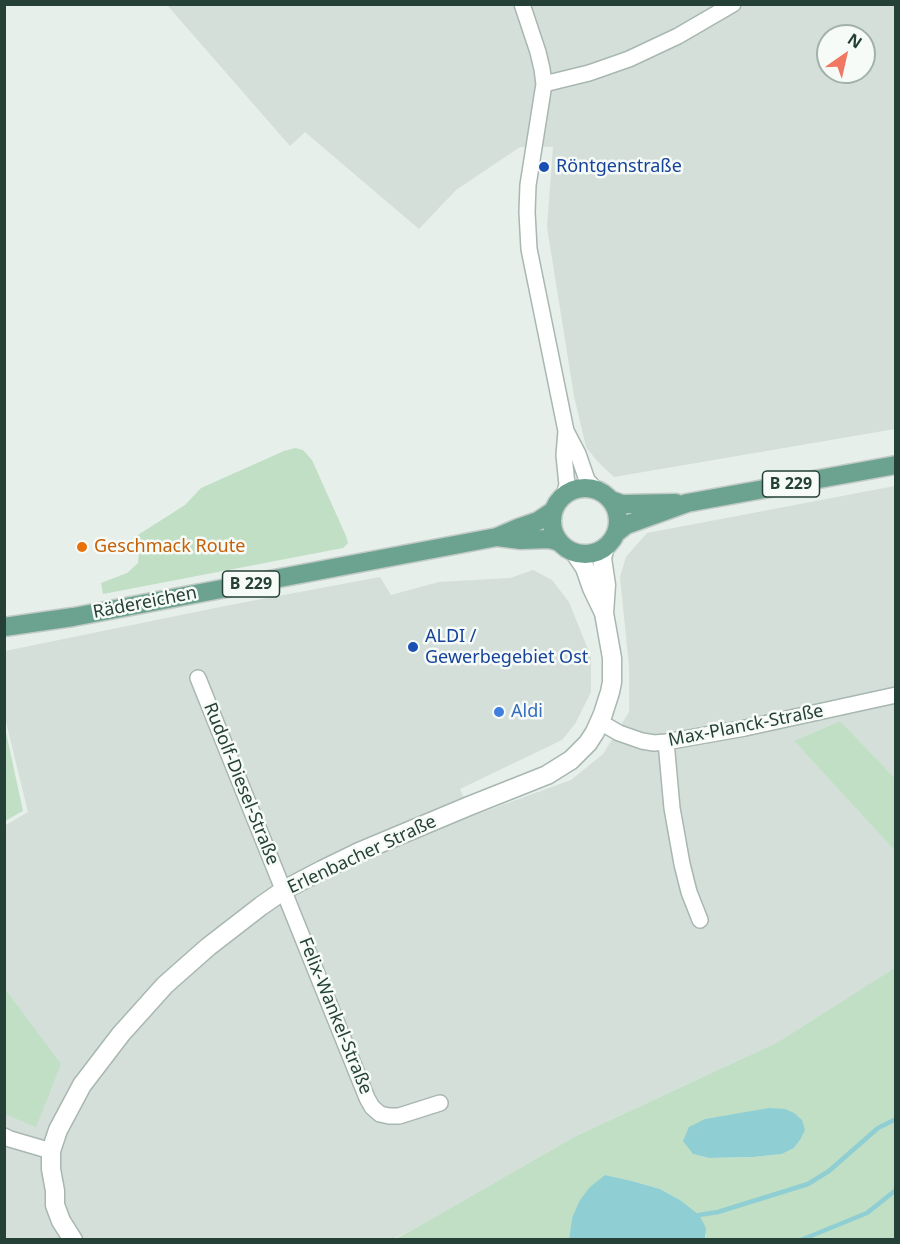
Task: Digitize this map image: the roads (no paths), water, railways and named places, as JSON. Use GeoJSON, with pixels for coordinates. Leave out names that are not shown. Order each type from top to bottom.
{"type":"FeatureCollection","features":[{"type":"Feature","properties":{"kind":"main road","name":"B 229"},"geometry":{"type":"LineString","coordinates":[[604,495],[622,504],[687,503],[896,465]]}},
{"type":"Feature","properties":{"kind":"main road"},"geometry":{"type":"LineString","coordinates":[[579,488],[588,488],[604,495],[617,512],[618,526],[610,540],[591,554],[575,553],[569,550],[559,542],[552,527],[553,511],[557,502],[564,495],[579,488]]}},
{"type":"Feature","properties":{"kind":"main road","name":"B 229"},"geometry":{"type":"LineString","coordinates":[[610,540],[626,525],[687,503]]}},
{"type":"Feature","properties":{"kind":"main road","name":"Rädereichen"},"geometry":{"type":"LineString","coordinates":[[4,627],[84,615],[497,537],[538,521],[553,511]]}},
{"type":"Feature","properties":{"kind":"main road","name":"Rädereichen"},"geometry":{"type":"LineString","coordinates":[[497,537],[521,540],[549,539],[559,542]]}},
{"type":"Feature","properties":{"kind":"street"},"geometry":{"type":"LineString","coordinates":[[522,4],[538,52],[544,84],[528,185],[529,249],[566,430],[587,480],[604,495]]}},
{"type":"Feature","properties":{"kind":"street"},"geometry":{"type":"LineString","coordinates":[[544,84],[589,73],[629,59],[678,36],[733,4]]}},
{"type":"Feature","properties":{"kind":"street"},"geometry":{"type":"LineString","coordinates":[[564,495],[567,485],[564,455],[566,430]]}},
{"type":"Feature","properties":{"kind":"street","name":"Erlenbacher Straße"},"geometry":{"type":"LineString","coordinates":[[73,1239],[61,1221],[55,1206],[51,1151],[58,1130],[82,1085],[138,1014],[165,985],[208,946],[284,890],[369,847],[547,775],[571,760],[588,743],[600,722],[610,692],[612,658],[604,613],[606,585],[602,558],[610,540]]}},
{"type":"Feature","properties":{"kind":"street","name":"Erlenbacher Straße"},"geometry":{"type":"LineString","coordinates":[[575,553],[585,568],[604,613]]}},
{"type":"Feature","properties":{"kind":"street","name":"Rudolf-Diesel-Straße"},"geometry":{"type":"LineString","coordinates":[[198,678],[284,890]]}},
{"type":"Feature","properties":{"kind":"street","name":"Max-Planck-Straße"},"geometry":{"type":"LineString","coordinates":[[600,722],[642,741],[666,742],[756,726],[896,695]]}},
{"type":"Feature","properties":{"kind":"street"},"geometry":{"type":"LineString","coordinates":[[666,742],[672,808],[682,864],[700,920]]}},
{"type":"Feature","properties":{"kind":"street","name":"Felix-Wankel-Straße"},"geometry":{"type":"LineString","coordinates":[[284,890],[372,1107],[380,1114],[399,1116],[440,1103]]}},
{"type":"Feature","properties":{"kind":"street"},"geometry":{"type":"LineString","coordinates":[[4,1136],[51,1151]]}},
{"type":"Feature","properties":{"kind":"water"},"geometry":{"type":"Polygon","coordinates":[[[769,1108],[785,1109],[794,1113],[802,1120],[805,1130],[794,1148],[782,1154],[709,1158],[693,1154],[683,1141],[689,1127],[705,1119],[769,1108]]]}},
{"type":"Feature","properties":{"kind":"water"},"geometry":{"type":"Polygon","coordinates":[[[605,1175],[660,1189],[680,1200],[699,1215],[706,1228],[705,1239],[569,1239],[572,1218],[580,1200],[590,1187],[605,1175]]]}},
{"type":"Feature","properties":{"kind":"waterway"},"geometry":{"type":"LineString","coordinates":[[694,1217],[718,1212],[808,1184],[829,1171],[878,1128],[896,1119]]}},
{"type":"Feature","properties":{"kind":"waterway"},"geometry":{"type":"LineString","coordinates":[[801,1240],[867,1213],[896,1190]]}},
{"type":"Feature","properties":{"kind":"place","name":"Röntgenstraße"},"geometry":{"type":"Point","coordinates":[544,167]}},
{"type":"Feature","properties":{"kind":"place","name":"Geschmack Route"},"geometry":{"type":"Point","coordinates":[82,547]}},
{"type":"Feature","properties":{"kind":"place","name":"ALDI / Gewerbegebiet Ost"},"geometry":{"type":"Point","coordinates":[413,647]}},
{"type":"Feature","properties":{"kind":"place","name":"Aldi"},"geometry":{"type":"Point","coordinates":[499,712]}}]}
